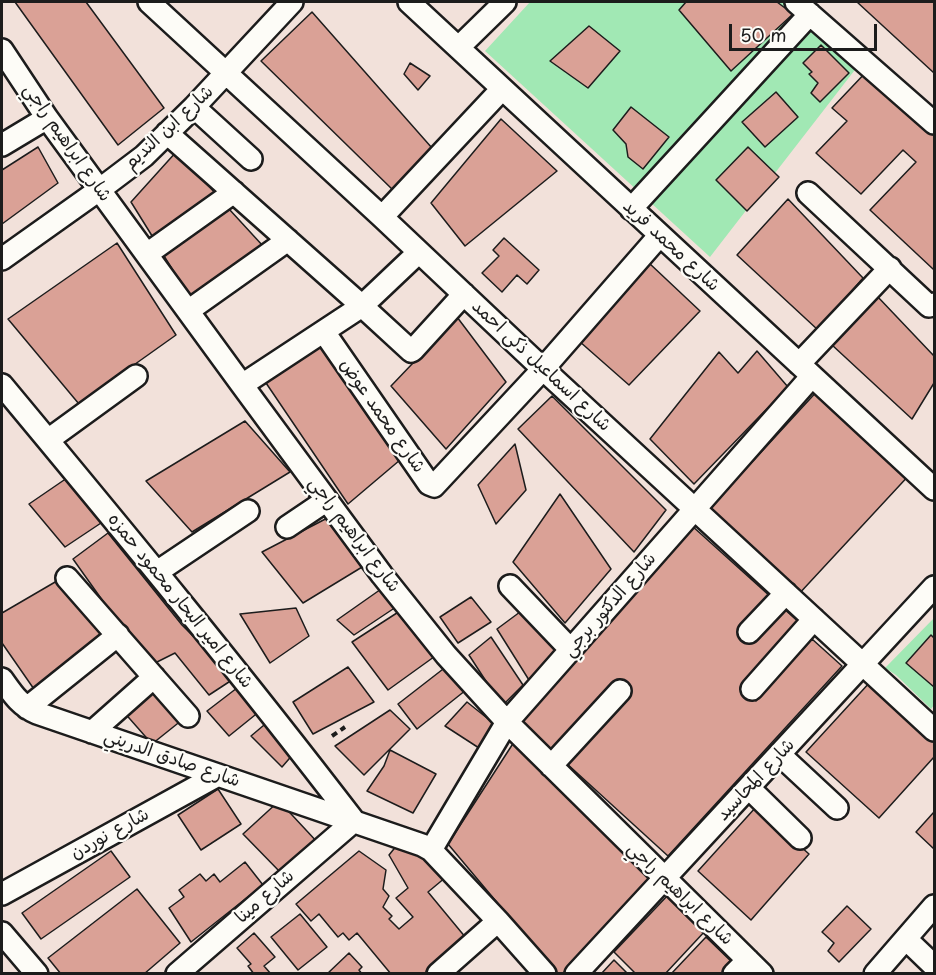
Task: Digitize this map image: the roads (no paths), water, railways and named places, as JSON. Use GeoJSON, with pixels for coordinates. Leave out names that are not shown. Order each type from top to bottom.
{"type":"FeatureCollection","features":[{"type":"Feature","properties":{"kind":"street","name":"شارع اسماعيل ذكى احمد"},"geometry":{"type":"LineString","coordinates":[[149,2],[934,730]]}},
{"type":"Feature","properties":{"kind":"street","name":"شارع ابن النديم"},"geometry":{"type":"LineString","coordinates":[[2,260],[144,156],[227,73],[292,2]]}},
{"type":"Feature","properties":{"kind":"street","name":"شارع محمد فريد"},"geometry":{"type":"LineString","coordinates":[[408,2],[934,489]]}},
{"type":"Feature","properties":{"kind":"street"},"geometry":{"type":"LineString","coordinates":[[459,47],[505,2]]}},
{"type":"Feature","properties":{"kind":"street"},"geometry":{"type":"LineString","coordinates":[[631,209],[803,8],[934,123]]}},
{"type":"Feature","properties":{"kind":"street","name":"شارع ابراهيم راجي"},"geometry":{"type":"LineString","coordinates":[[2,50],[47,118],[242,385],[382,575],[446,655],[507,722],[664,879],[748,969]]}},
{"type":"Feature","properties":{"kind":"street"},"geometry":{"type":"LineString","coordinates":[[382,217],[502,89]]}},
{"type":"Feature","properties":{"kind":"street"},"geometry":{"type":"LineString","coordinates":[[194,107],[251,159]]}},
{"type":"Feature","properties":{"kind":"street"},"geometry":{"type":"LineString","coordinates":[[2,145],[47,118]]}},
{"type":"Feature","properties":{"kind":"street"},"geometry":{"type":"LineString","coordinates":[[167,133],[412,351],[464,294]]}},
{"type":"Feature","properties":{"kind":"street"},"geometry":{"type":"LineString","coordinates":[[147,254],[234,192]]}},
{"type":"Feature","properties":{"kind":"street"},"geometry":{"type":"LineString","coordinates":[[808,193],[929,306],[934,304]]}},
{"type":"Feature","properties":{"kind":"street","name":"شارع محمد عوض"},"geometry":{"type":"LineString","coordinates":[[324,332],[432,486],[543,369],[660,235]]}},
{"type":"Feature","properties":{"kind":"street"},"geometry":{"type":"LineString","coordinates":[[188,311],[288,240]]}},
{"type":"Feature","properties":{"kind":"street"},"geometry":{"type":"LineString","coordinates":[[242,385],[362,306],[419,252]]}},
{"type":"Feature","properties":{"kind":"street","name":"شارع الدكتور برجي"},"geometry":{"type":"LineString","coordinates":[[431,850],[507,722],[695,508],[890,268]]}},
{"type":"Feature","properties":{"kind":"street"},"geometry":{"type":"LineString","coordinates":[[48,440],[136,376]]}},
{"type":"Feature","properties":{"kind":"street","name":"شارع امير البحار محمود حمزه"},"geometry":{"type":"LineString","coordinates":[[2,385],[157,572],[354,821]]}},
{"type":"Feature","properties":{"kind":"street"},"geometry":{"type":"LineString","coordinates":[[287,527],[327,500]]}},
{"type":"Feature","properties":{"kind":"street"},"geometry":{"type":"LineString","coordinates":[[157,572],[248,511]]}},
{"type":"Feature","properties":{"kind":"street"},"geometry":{"type":"LineString","coordinates":[[67,578],[188,716]]}},
{"type":"Feature","properties":{"kind":"street"},"geometry":{"type":"LineString","coordinates":[[510,586],[571,650]]}},
{"type":"Feature","properties":{"kind":"street","name":"شارع المحاسيد"},"geometry":{"type":"LineString","coordinates":[[576,974],[934,587]]}},
{"type":"Feature","properties":{"kind":"street"},"geometry":{"type":"LineString","coordinates":[[749,632],[786,593]]}},
{"type":"Feature","properties":{"kind":"street"},"geometry":{"type":"LineString","coordinates":[[752,689],[814,619]]}},
{"type":"Feature","properties":{"kind":"street"},"geometry":{"type":"LineString","coordinates":[[27,708],[118,635]]}},
{"type":"Feature","properties":{"kind":"street"},"geometry":{"type":"LineString","coordinates":[[92,732],[154,677]]}},
{"type":"Feature","properties":{"kind":"street","name":"شارع صادق الدريني"},"geometry":{"type":"LineString","coordinates":[[2,679],[14,696],[27,708],[413,840],[431,850]]}},
{"type":"Feature","properties":{"kind":"street"},"geometry":{"type":"LineString","coordinates":[[551,766],[620,691]]}},
{"type":"Feature","properties":{"kind":"street"},"geometry":{"type":"LineString","coordinates":[[780,754],[837,808]]}},
{"type":"Feature","properties":{"kind":"street","name":"شارع نوردن"},"geometry":{"type":"LineString","coordinates":[[2,894],[218,775]]}},
{"type":"Feature","properties":{"kind":"street"},"geometry":{"type":"LineString","coordinates":[[748,788],[800,838]]}},
{"type":"Feature","properties":{"kind":"street","name":"شارع مينا"},"geometry":{"type":"LineString","coordinates":[[177,974],[354,821]]}},
{"type":"Feature","properties":{"kind":"street"},"geometry":{"type":"LineString","coordinates":[[431,850],[545,974]]}},
{"type":"Feature","properties":{"kind":"street"},"geometry":{"type":"LineString","coordinates":[[875,974],[934,906]]}},
{"type":"Feature","properties":{"kind":"street"},"geometry":{"type":"LineString","coordinates":[[438,974],[498,921]]}},
{"type":"Feature","properties":{"kind":"street"},"geometry":{"type":"LineString","coordinates":[[2,933],[37,974]]}},
{"type":"Feature","properties":{"kind":"street"},"geometry":{"type":"LineString","coordinates":[[906,939],[934,966]]}}]}
